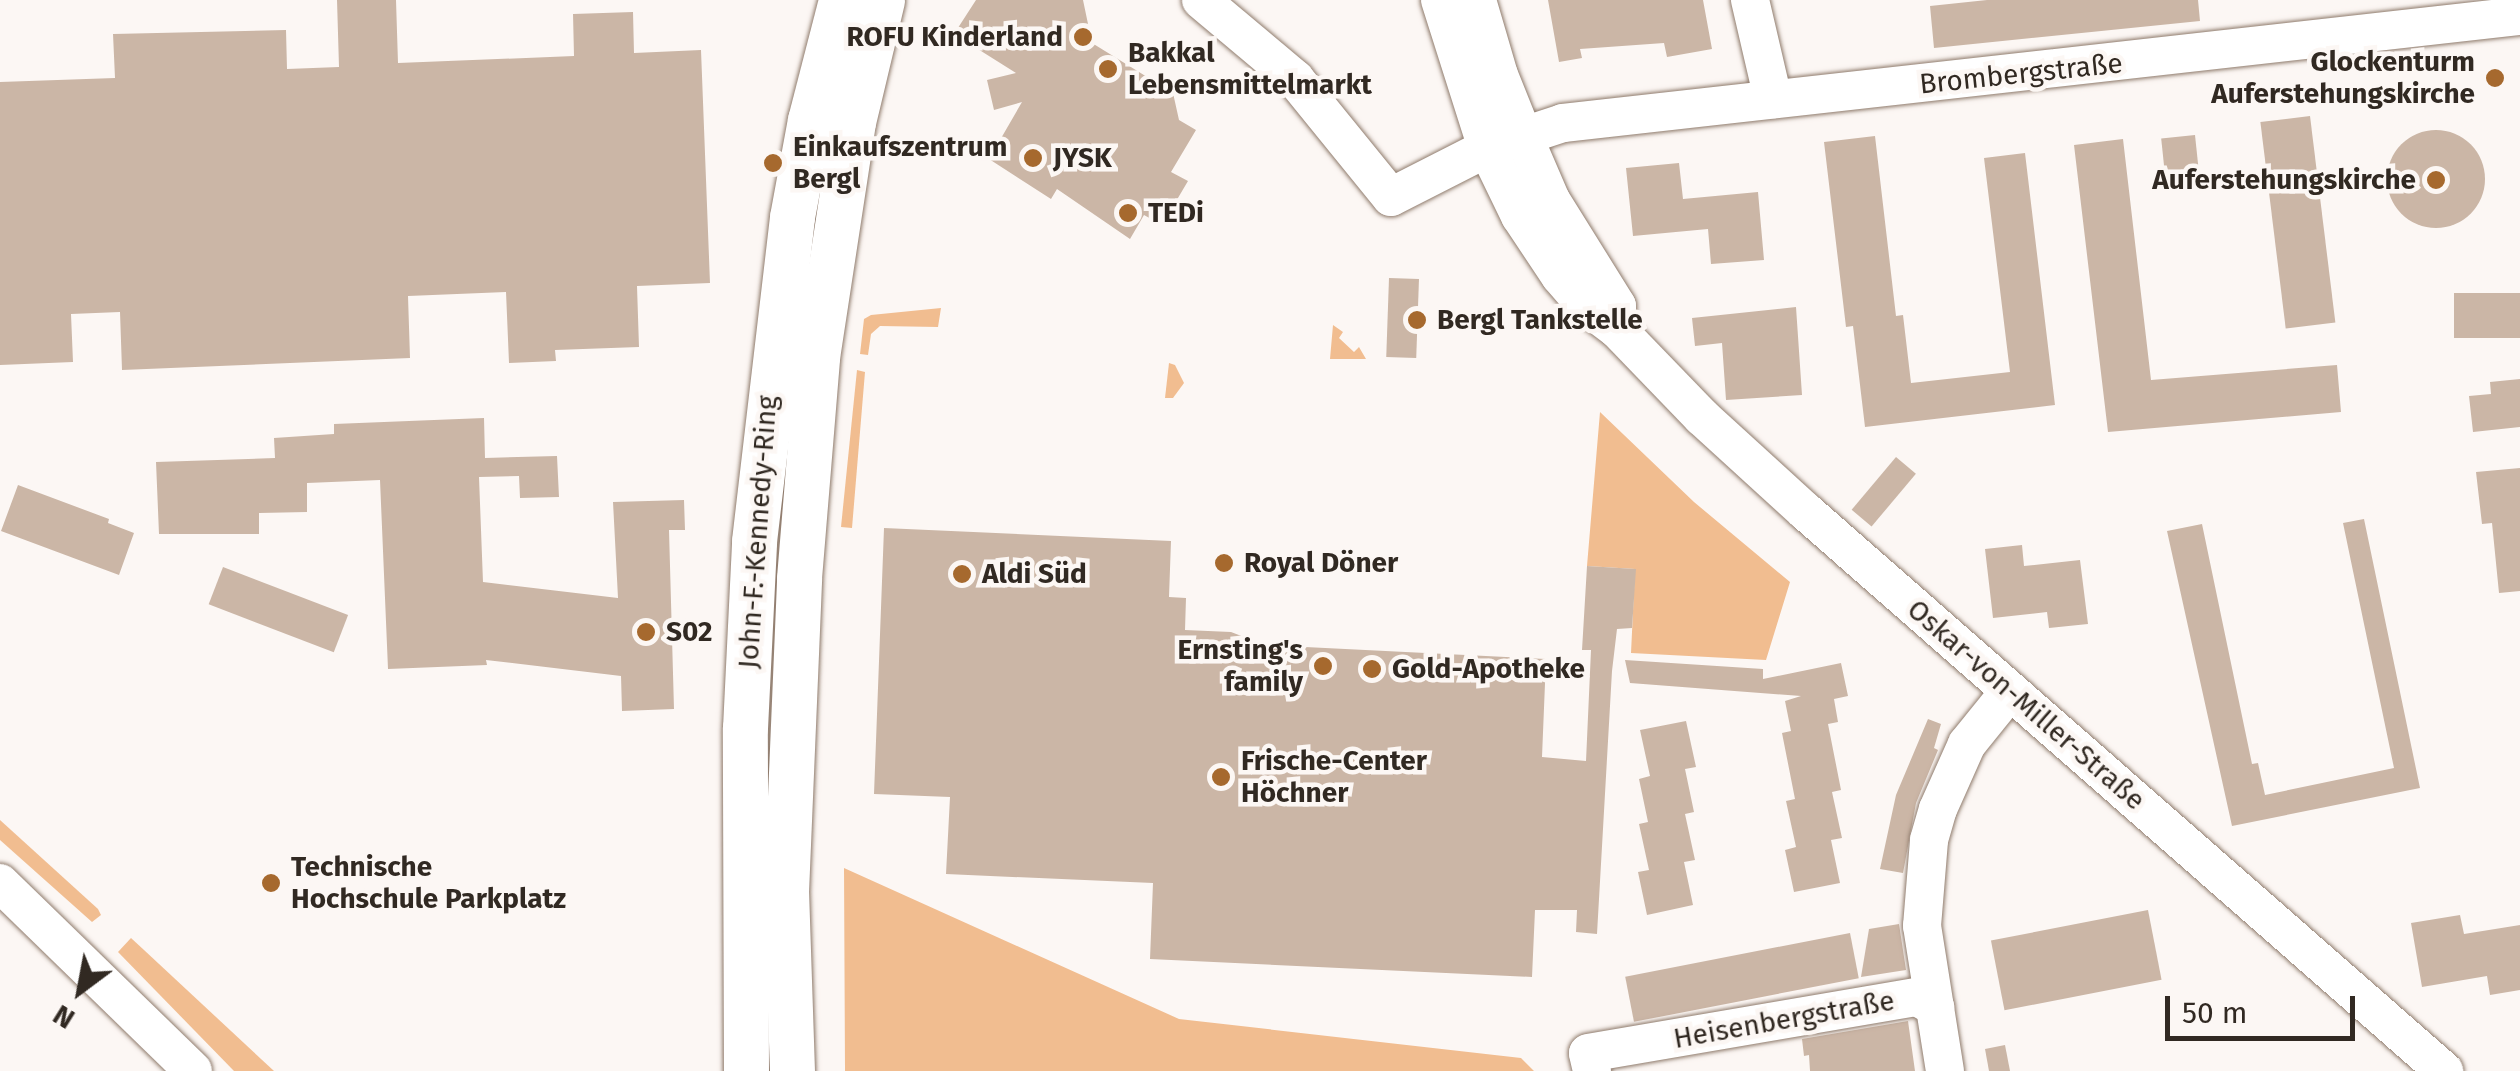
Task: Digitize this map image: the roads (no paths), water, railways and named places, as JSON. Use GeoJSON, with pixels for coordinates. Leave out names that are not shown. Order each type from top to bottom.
{"type":"FeatureCollection","features":[{"type":"Feature","properties":{"kind":"main road","name":"John-F.-Kennedy-Ring"},"geometry":{"type":"LineString","coordinates":[[746,1071],[745,728],[756,523],[792,217],[810,120],[840,0]]}},
{"type":"Feature","properties":{"kind":"main road","name":"John-F.-Kennedy-Ring"},"geometry":{"type":"LineString","coordinates":[[792,1071],[786,892],[799,578],[817,357],[853,122],[882,0]]}},
{"type":"Feature","properties":{"kind":"street","name":"Brombergstraße"},"geometry":{"type":"LineString","coordinates":[[1202,0],[1294,79],[1391,197],[1486,148],[1563,123],[2520,16]]}},
{"type":"Feature","properties":{"kind":"street","name":"Oskar-von-Miller-Straße"},"geometry":{"type":"LineString","coordinates":[[1440,0],[1486,148],[1520,216],[1560,276],[1586,305],[1617,330],[1717,430],[2009,692],[2444,1071]]}},
{"type":"Feature","properties":{"kind":"street","name":"Oskar-von-Miller-Straße"},"geometry":{"type":"LineString","coordinates":[[1478,0],[1499,75],[1551,200],[1616,306],[1617,330]]}},
{"type":"Feature","properties":{"kind":"street"},"geometry":{"type":"LineString","coordinates":[[1750,0],[1773,99]]}},
{"type":"Feature","properties":{"kind":"street","name":"Heisenbergstraße"},"geometry":{"type":"LineString","coordinates":[[1945,1071],[1922,926],[1929,840],[1967,744],[2009,692]]}},
{"type":"Feature","properties":{"kind":"street"},"geometry":{"type":"LineString","coordinates":[[0,883],[193,1071]]}},
{"type":"Feature","properties":{"kind":"street","name":"Heisenbergstraße"},"geometry":{"type":"LineString","coordinates":[[1592,1071],[1588,1053],[1917,997],[1935,1007]]}},
{"type":"Feature","properties":{"kind":"place","name":"ROFU Kinderland"},"geometry":{"type":"Point","coordinates":[1083,37]}},
{"type":"Feature","properties":{"kind":"place","name":"Bakkal Lebensmittelmarkt"},"geometry":{"type":"Point","coordinates":[1108,69]}},
{"type":"Feature","properties":{"kind":"place","name":"Glockenturm Auferstehungskirche"},"geometry":{"type":"Point","coordinates":[2495,78]}},
{"type":"Feature","properties":{"kind":"place","name":"JYSK"},"geometry":{"type":"Point","coordinates":[1033,158]}},
{"type":"Feature","properties":{"kind":"place","name":"Einkaufszentrum Bergl"},"geometry":{"type":"Point","coordinates":[773,163]}},
{"type":"Feature","properties":{"kind":"place","name":"Auferstehungskirche"},"geometry":{"type":"Point","coordinates":[2436,180]}},
{"type":"Feature","properties":{"kind":"place","name":"TEDi"},"geometry":{"type":"Point","coordinates":[1128,213]}},
{"type":"Feature","properties":{"kind":"place","name":"Bergl Tankstelle"},"geometry":{"type":"Point","coordinates":[1417,320]}},
{"type":"Feature","properties":{"kind":"place","name":"Royal Döner"},"geometry":{"type":"Point","coordinates":[1224,563]}},
{"type":"Feature","properties":{"kind":"place","name":"Aldi Süd"},"geometry":{"type":"Point","coordinates":[962,574]}},
{"type":"Feature","properties":{"kind":"place","name":"S02"},"geometry":{"type":"Point","coordinates":[646,632]}},
{"type":"Feature","properties":{"kind":"place","name":"Ernsting's family"},"geometry":{"type":"Point","coordinates":[1323,666]}},
{"type":"Feature","properties":{"kind":"place","name":"Gold-Apotheke"},"geometry":{"type":"Point","coordinates":[1372,669]}},
{"type":"Feature","properties":{"kind":"place","name":"Frische-Center Höchner"},"geometry":{"type":"Point","coordinates":[1221,777]}},
{"type":"Feature","properties":{"kind":"place","name":"Technische Hochschule Parkplatz"},"geometry":{"type":"Point","coordinates":[271,883]}}]}
